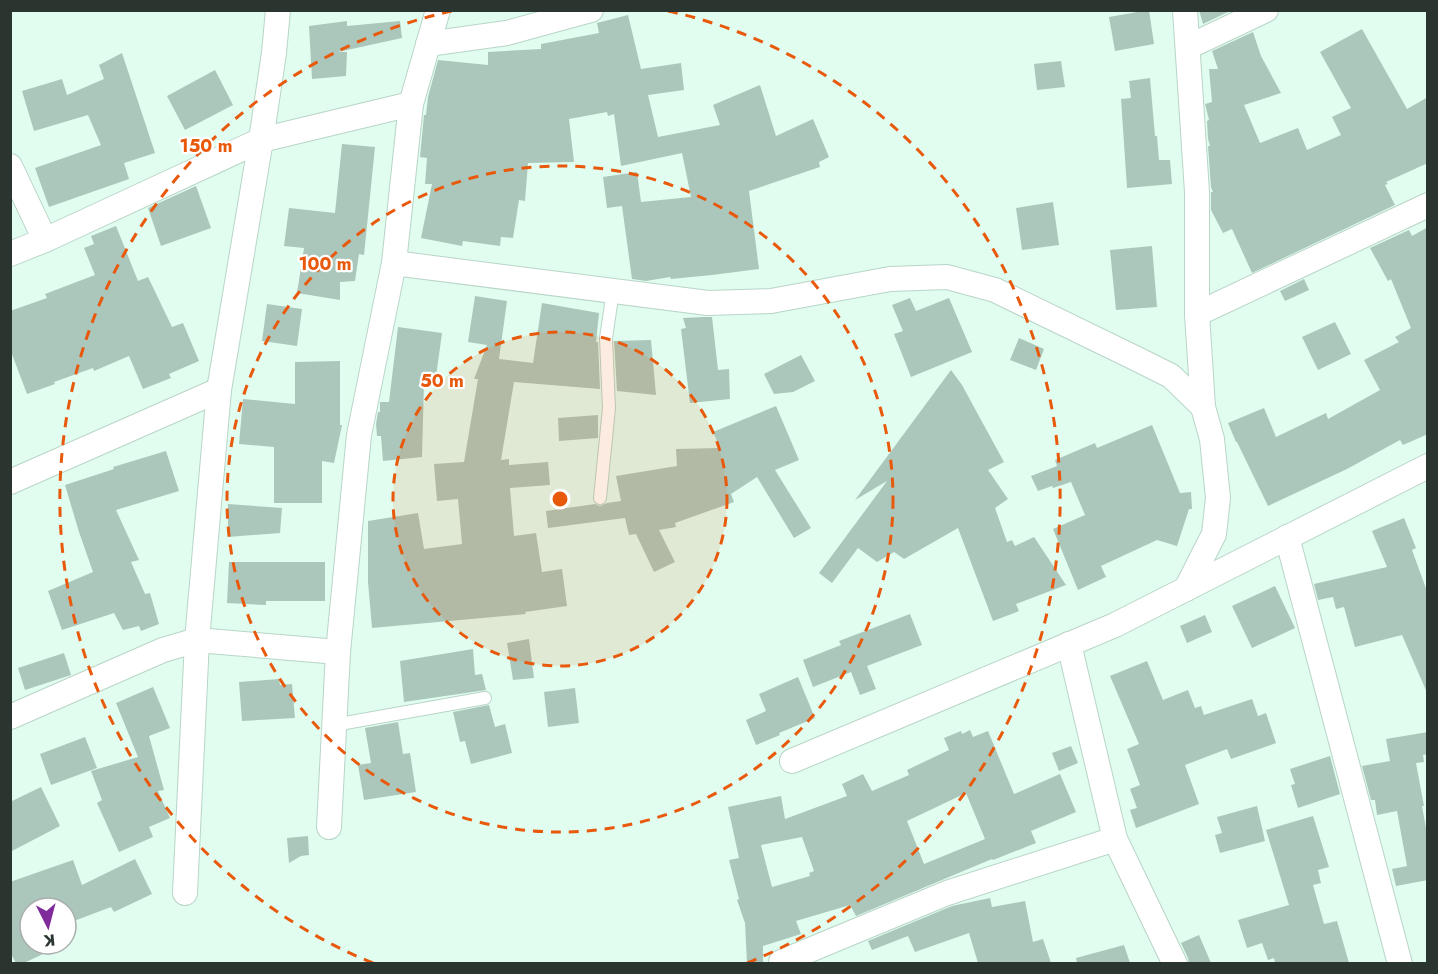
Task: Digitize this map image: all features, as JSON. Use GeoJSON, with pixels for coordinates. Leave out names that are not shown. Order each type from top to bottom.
{"type":"FeatureCollection","features":[{"type":"Feature","properties":{"kind":"street"},"geometry":{"type":"LineString","coordinates":[[185,893],[197,640],[219,390],[261,140],[278,10]]}},
{"type":"Feature","properties":{"kind":"street"},"geometry":{"type":"LineString","coordinates":[[329,827],[338,652],[359,435],[394,263],[411,104],[438,10]]}},
{"type":"Feature","properties":{"kind":"street"},"geometry":{"type":"LineString","coordinates":[[428,44],[507,33],[591,10]]}},
{"type":"Feature","properties":{"kind":"street"},"geometry":{"type":"LineString","coordinates":[[1185,10],[1197,192],[1197,314],[1203,407],[1212,439],[1218,498],[1214,534],[1186,589]]}},
{"type":"Feature","properties":{"kind":"street"},"geometry":{"type":"LineString","coordinates":[[1188,47],[1266,10]]}},
{"type":"Feature","properties":{"kind":"street"},"geometry":{"type":"LineString","coordinates":[[10,254],[261,140],[411,104]]}},
{"type":"Feature","properties":{"kind":"street"},"geometry":{"type":"LineString","coordinates":[[10,166],[45,240]]}},
{"type":"Feature","properties":{"kind":"street"},"geometry":{"type":"LineString","coordinates":[[1197,314],[1428,205]]}},
{"type":"Feature","properties":{"kind":"street"},"geometry":{"type":"LineString","coordinates":[[394,263],[708,303],[771,301],[890,279],[948,278],[995,290],[1171,376],[1203,407]]}},
{"type":"Feature","properties":{"kind":"street"},"geometry":{"type":"LineString","coordinates":[[10,482],[219,390]]}},
{"type":"Feature","properties":{"kind":"street"},"geometry":{"type":"LineString","coordinates":[[792,761],[1115,625],[1428,466]]}},
{"type":"Feature","properties":{"kind":"street"},"geometry":{"type":"LineString","coordinates":[[1287,537],[1400,963]]}},
{"type":"Feature","properties":{"kind":"street"},"geometry":{"type":"LineString","coordinates":[[10,717],[163,650],[197,640],[338,652]]}},
{"type":"Feature","properties":{"kind":"street"},"geometry":{"type":"LineString","coordinates":[[1069,644],[1115,839],[1175,963]]}},
{"type":"Feature","properties":{"kind":"street"},"geometry":{"type":"LineString","coordinates":[[781,963],[947,893],[1115,839]]}},
{"type":"Feature","properties":{"kind":"lane"},"geometry":{"type":"LineString","coordinates":[[600,498],[609,408],[606,338],[613,291]]}},
{"type":"Feature","properties":{"kind":"lane"},"geometry":{"type":"LineString","coordinates":[[334,725],[485,698]]}},
{"type":"Feature","properties":{"kind":"building"},"geometry":{"type":"Polygon","coordinates":[[[1149,10],[1154,44],[1115,51],[1109,17],[1149,10]]]}},
{"type":"Feature","properties":{"kind":"building"},"geometry":{"type":"Polygon","coordinates":[[[1199,10],[1232,10],[1203,24],[1199,10]]]}},
{"type":"Feature","properties":{"kind":"building"},"geometry":{"type":"Polygon","coordinates":[[[628,15],[641,69],[681,63],[684,90],[648,95],[658,137],[720,125],[713,105],[760,85],[776,136],[813,119],[829,157],[819,162],[820,167],[749,191],[759,269],[646,281],[632,279],[622,206],[607,208],[603,177],[637,172],[641,202],[691,197],[682,153],[621,166],[614,114],[608,116],[607,112],[569,119],[574,162],[528,163],[525,201],[519,200],[513,238],[501,237],[500,246],[463,241],[462,246],[421,238],[432,184],[425,184],[427,158],[420,157],[424,115],[426,115],[428,97],[438,60],[488,65],[488,52],[541,49],[541,44],[599,33],[597,23],[628,15]]]}},
{"type":"Feature","properties":{"kind":"building"},"geometry":{"type":"Polygon","coordinates":[[[347,21],[347,26],[400,21],[402,38],[338,52],[347,52],[346,76],[312,79],[309,26],[347,21]]]}},
{"type":"Feature","properties":{"kind":"building"},"geometry":{"type":"Polygon","coordinates":[[[1362,29],[1407,109],[1428,97],[1428,163],[1386,182],[1388,184],[1385,185],[1395,205],[1252,273],[1232,229],[1223,233],[1211,210],[1211,192],[1213,192],[1208,146],[1210,146],[1207,121],[1209,120],[1205,104],[1212,102],[1209,69],[1218,69],[1212,51],[1253,32],[1261,56],[1281,93],[1244,105],[1260,143],[1298,128],[1307,150],[1341,135],[1332,117],[1351,108],[1320,52],[1362,29]]]}},
{"type":"Feature","properties":{"kind":"building"},"geometry":{"type":"Polygon","coordinates":[[[122,53],[155,153],[124,163],[129,179],[49,207],[35,168],[101,145],[88,115],[34,131],[22,91],[62,79],[67,95],[104,79],[99,65],[122,53]]]}},
{"type":"Feature","properties":{"kind":"building"},"geometry":{"type":"Polygon","coordinates":[[[1061,61],[1065,87],[1037,90],[1034,64],[1061,61]]]}},
{"type":"Feature","properties":{"kind":"building"},"geometry":{"type":"Polygon","coordinates":[[[215,70],[233,105],[185,130],[167,96],[215,70]]]}},
{"type":"Feature","properties":{"kind":"building"},"geometry":{"type":"Polygon","coordinates":[[[1150,78],[1159,160],[1170,160],[1172,184],[1127,188],[1121,99],[1131,98],[1129,81],[1150,78]]]}},
{"type":"Feature","properties":{"kind":"building"},"geometry":{"type":"Polygon","coordinates":[[[342,144],[375,147],[364,255],[359,254],[355,281],[340,282],[340,300],[297,293],[304,248],[284,246],[289,208],[335,213],[342,144]]]}},
{"type":"Feature","properties":{"kind":"building"},"geometry":{"type":"Polygon","coordinates":[[[196,186],[211,228],[161,246],[148,208],[196,186]]]}},
{"type":"Feature","properties":{"kind":"building"},"geometry":{"type":"Polygon","coordinates":[[[1053,202],[1059,245],[1022,250],[1016,208],[1053,202]]]}},
{"type":"Feature","properties":{"kind":"building"},"geometry":{"type":"Polygon","coordinates":[[[116,226],[138,281],[148,277],[172,327],[183,323],[199,361],[169,374],[171,378],[143,389],[129,356],[94,371],[93,368],[27,394],[10,349],[10,311],[47,298],[45,294],[95,275],[84,248],[94,244],[91,236],[116,226]]]}},
{"type":"Feature","properties":{"kind":"building"},"geometry":{"type":"Polygon","coordinates":[[[1428,227],[1428,434],[1403,445],[1400,440],[1347,469],[1268,506],[1228,423],[1264,408],[1276,437],[1326,413],[1328,419],[1380,390],[1364,360],[1399,342],[1395,337],[1411,328],[1391,279],[1388,281],[1370,248],[1409,230],[1412,236],[1428,227]]]}},
{"type":"Feature","properties":{"kind":"building"},"geometry":{"type":"Polygon","coordinates":[[[1152,246],[1157,307],[1116,310],[1110,250],[1152,246]]]}},
{"type":"Feature","properties":{"kind":"building"},"geometry":{"type":"Polygon","coordinates":[[[1304,279],[1309,290],[1285,301],[1280,291],[1304,279]]]}},
{"type":"Feature","properties":{"kind":"building"},"geometry":{"type":"Polygon","coordinates":[[[475,296],[507,301],[499,359],[533,363],[542,303],[599,313],[596,342],[598,342],[600,389],[514,382],[501,460],[509,459],[509,465],[548,462],[550,485],[510,488],[514,536],[536,533],[542,572],[562,569],[567,606],[525,612],[526,614],[372,628],[368,582],[368,521],[418,513],[424,549],[462,544],[458,499],[437,501],[434,464],[464,462],[478,379],[474,379],[487,345],[468,342],[475,296]]]}},
{"type":"Feature","properties":{"kind":"building"},"geometry":{"type":"Polygon","coordinates":[[[910,298],[916,311],[949,298],[972,352],[911,377],[894,334],[903,331],[892,305],[910,298]]]}},
{"type":"Feature","properties":{"kind":"building"},"geometry":{"type":"Polygon","coordinates":[[[267,304],[302,309],[297,346],[262,341],[267,304]]]}},
{"type":"Feature","properties":{"kind":"building"},"geometry":{"type":"Polygon","coordinates":[[[712,317],[718,370],[729,369],[730,399],[690,403],[681,329],[686,328],[683,318],[712,317]]]}},
{"type":"Feature","properties":{"kind":"building"},"geometry":{"type":"Polygon","coordinates":[[[1335,322],[1351,354],[1318,370],[1302,337],[1335,322]]]}},
{"type":"Feature","properties":{"kind":"building"},"geometry":{"type":"Polygon","coordinates":[[[398,327],[442,333],[435,384],[424,383],[422,457],[383,461],[381,436],[377,436],[376,424],[380,402],[389,402],[398,327]]]}},
{"type":"Feature","properties":{"kind":"building"},"geometry":{"type":"Polygon","coordinates":[[[1019,338],[1044,349],[1036,370],[1010,360],[1019,338]]]}},
{"type":"Feature","properties":{"kind":"building"},"geometry":{"type":"Polygon","coordinates":[[[651,340],[656,395],[617,391],[614,341],[651,340]]]}},
{"type":"Feature","properties":{"kind":"building"},"geometry":{"type":"Polygon","coordinates":[[[801,355],[815,381],[793,392],[774,394],[764,374],[801,355]]]}},
{"type":"Feature","properties":{"kind":"building"},"geometry":{"type":"Polygon","coordinates":[[[340,361],[340,425],[342,425],[334,463],[322,461],[322,503],[274,503],[274,447],[239,444],[243,399],[295,404],[295,362],[340,361]]]}},
{"type":"Feature","properties":{"kind":"building"},"geometry":{"type":"Polygon","coordinates":[[[951,370],[962,385],[1004,462],[988,470],[1008,499],[995,508],[1007,542],[1012,540],[1015,546],[1034,537],[1066,585],[1016,604],[1019,611],[993,621],[958,528],[904,559],[894,552],[877,562],[858,548],[832,583],[819,573],[887,481],[855,500],[951,370]]]}},
{"type":"Feature","properties":{"kind":"building"},"geometry":{"type":"Polygon","coordinates":[[[776,406],[799,460],[775,470],[811,528],[794,538],[757,477],[731,494],[734,502],[675,523],[676,527],[659,530],[675,562],[654,572],[636,534],[629,535],[625,518],[548,528],[546,511],[595,504],[600,506],[621,501],[616,476],[677,466],[676,449],[720,448],[713,432],[776,406]]]}},
{"type":"Feature","properties":{"kind":"building"},"geometry":{"type":"Polygon","coordinates":[[[598,415],[598,438],[559,441],[558,418],[598,415]]]}},
{"type":"Feature","properties":{"kind":"building"},"geometry":{"type":"Polygon","coordinates":[[[1152,425],[1180,493],[1191,492],[1192,509],[1189,509],[1177,546],[1157,540],[1101,566],[1106,577],[1078,590],[1053,529],[1085,515],[1071,482],[1038,491],[1031,476],[1057,466],[1055,460],[1095,443],[1097,448],[1152,425]]]}},
{"type":"Feature","properties":{"kind":"building"},"geometry":{"type":"Polygon","coordinates":[[[166,451],[179,491],[116,510],[139,560],[131,562],[145,594],[150,593],[159,624],[141,631],[139,626],[123,630],[114,613],[62,630],[48,591],[93,572],[65,485],[166,451]]]}},
{"type":"Feature","properties":{"kind":"building"},"geometry":{"type":"Polygon","coordinates":[[[228,504],[282,508],[280,533],[228,537],[228,504]]]}},
{"type":"Feature","properties":{"kind":"building"},"geometry":{"type":"Polygon","coordinates":[[[1404,518],[1416,548],[1412,550],[1428,594],[1428,695],[1402,635],[1355,647],[1344,607],[1336,609],[1333,597],[1318,600],[1314,584],[1387,567],[1372,531],[1404,518]]]}},
{"type":"Feature","properties":{"kind":"building"},"geometry":{"type":"Polygon","coordinates":[[[229,562],[325,562],[325,601],[266,601],[266,605],[227,603],[229,562]]]}},
{"type":"Feature","properties":{"kind":"building"},"geometry":{"type":"Polygon","coordinates":[[[1275,586],[1295,628],[1252,648],[1232,606],[1275,586]]]}},
{"type":"Feature","properties":{"kind":"building"},"geometry":{"type":"Polygon","coordinates":[[[910,614],[922,645],[867,666],[876,689],[860,695],[851,672],[813,687],[803,660],[841,645],[839,641],[910,614]]]}},
{"type":"Feature","properties":{"kind":"building"},"geometry":{"type":"Polygon","coordinates":[[[1205,615],[1212,632],[1187,643],[1180,626],[1205,615]]]}},
{"type":"Feature","properties":{"kind":"building"},"geometry":{"type":"Polygon","coordinates":[[[529,639],[534,678],[513,680],[507,643],[529,639]]]}},
{"type":"Feature","properties":{"kind":"building"},"geometry":{"type":"Polygon","coordinates":[[[473,649],[475,675],[482,674],[486,690],[404,702],[400,661],[473,649]]]}},
{"type":"Feature","properties":{"kind":"building"},"geometry":{"type":"Polygon","coordinates":[[[64,653],[71,675],[25,690],[18,668],[64,653]]]}},
{"type":"Feature","properties":{"kind":"building"},"geometry":{"type":"Polygon","coordinates":[[[1147,661],[1163,700],[1188,690],[1195,708],[1201,706],[1204,715],[1252,699],[1258,716],[1266,713],[1276,743],[1231,759],[1227,749],[1185,765],[1199,804],[1136,828],[1130,810],[1137,808],[1130,789],[1140,785],[1127,749],[1139,744],[1110,676],[1147,661]]]}},
{"type":"Feature","properties":{"kind":"building"},"geometry":{"type":"Polygon","coordinates":[[[798,677],[815,718],[756,745],[746,720],[766,711],[759,694],[798,677]]]}},
{"type":"Feature","properties":{"kind":"building"},"geometry":{"type":"Polygon","coordinates":[[[279,679],[280,685],[292,684],[295,718],[242,721],[239,682],[279,679]]]}},
{"type":"Feature","properties":{"kind":"building"},"geometry":{"type":"Polygon","coordinates":[[[153,687],[170,728],[149,736],[164,790],[158,791],[170,818],[149,827],[153,837],[119,852],[97,803],[102,800],[91,771],[138,757],[116,703],[153,687]]]}},
{"type":"Feature","properties":{"kind":"building"},"geometry":{"type":"Polygon","coordinates":[[[575,688],[579,723],[548,727],[544,692],[575,688]]]}},
{"type":"Feature","properties":{"kind":"building"},"geometry":{"type":"Polygon","coordinates":[[[489,705],[495,727],[505,724],[512,753],[471,764],[465,741],[460,742],[453,712],[489,705]]]}},
{"type":"Feature","properties":{"kind":"building"},"geometry":{"type":"Polygon","coordinates":[[[398,722],[403,754],[410,753],[416,792],[364,800],[358,765],[371,763],[365,728],[398,722]]]}},
{"type":"Feature","properties":{"kind":"building"},"geometry":{"type":"Polygon","coordinates":[[[970,730],[973,737],[988,731],[1014,794],[1060,774],[1076,812],[1031,831],[1036,843],[856,916],[850,905],[796,921],[801,934],[763,946],[763,963],[747,963],[745,923],[737,900],[739,899],[729,860],[739,858],[728,807],[781,796],[785,819],[847,796],[842,784],[863,774],[872,791],[909,775],[907,770],[949,750],[944,738],[961,731],[962,734],[970,730]],[[966,793],[907,821],[924,864],[985,839],[966,793]],[[802,837],[761,845],[772,887],[810,876],[809,873],[814,871],[802,837]]]}},
{"type":"Feature","properties":{"kind":"building"},"geometry":{"type":"Polygon","coordinates":[[[1428,732],[1428,754],[1423,755],[1424,762],[1416,763],[1428,839],[1428,880],[1396,886],[1392,869],[1407,866],[1397,811],[1377,815],[1375,800],[1371,800],[1362,766],[1390,761],[1386,739],[1428,732]]]}},
{"type":"Feature","properties":{"kind":"building"},"geometry":{"type":"Polygon","coordinates":[[[85,737],[97,768],[51,785],[40,754],[85,737]]]}},
{"type":"Feature","properties":{"kind":"building"},"geometry":{"type":"Polygon","coordinates":[[[1071,746],[1078,763],[1059,771],[1052,753],[1071,746]]]}},
{"type":"Feature","properties":{"kind":"building"},"geometry":{"type":"Polygon","coordinates":[[[1330,756],[1340,794],[1298,808],[1291,785],[1295,784],[1290,769],[1330,756]]]}},
{"type":"Feature","properties":{"kind":"building"},"geometry":{"type":"Polygon","coordinates":[[[41,787],[60,826],[10,852],[10,802],[41,787]]]}},
{"type":"Feature","properties":{"kind":"building"},"geometry":{"type":"Polygon","coordinates":[[[1257,806],[1265,841],[1220,853],[1215,835],[1222,833],[1217,817],[1257,806]]]}},
{"type":"Feature","properties":{"kind":"building"},"geometry":{"type":"Polygon","coordinates":[[[1313,816],[1329,867],[1318,870],[1321,883],[1313,885],[1324,924],[1337,921],[1349,963],[1275,963],[1274,958],[1268,960],[1262,943],[1247,948],[1238,920],[1289,905],[1266,830],[1313,816]]]}},
{"type":"Feature","properties":{"kind":"building"},"geometry":{"type":"Polygon","coordinates":[[[308,836],[309,855],[301,856],[289,863],[287,838],[308,836]]]}},
{"type":"Feature","properties":{"kind":"building"},"geometry":{"type":"Polygon","coordinates":[[[135,859],[152,894],[114,912],[111,907],[78,919],[78,896],[18,896],[18,956],[39,956],[24,963],[16,963],[10,952],[10,882],[73,860],[82,885],[135,859]]]}},
{"type":"Feature","properties":{"kind":"building"},"geometry":{"type":"Polygon","coordinates":[[[990,898],[992,907],[1025,901],[1033,942],[1043,939],[1051,963],[978,963],[969,933],[915,952],[908,936],[872,950],[868,941],[952,906],[990,898]]]}},
{"type":"Feature","properties":{"kind":"building"},"geometry":{"type":"Polygon","coordinates":[[[1199,935],[1211,963],[1189,963],[1181,943],[1199,935]]]}},
{"type":"Feature","properties":{"kind":"building"},"geometry":{"type":"Polygon","coordinates":[[[1124,945],[1130,963],[1077,963],[1076,958],[1124,945]]]}}]}
